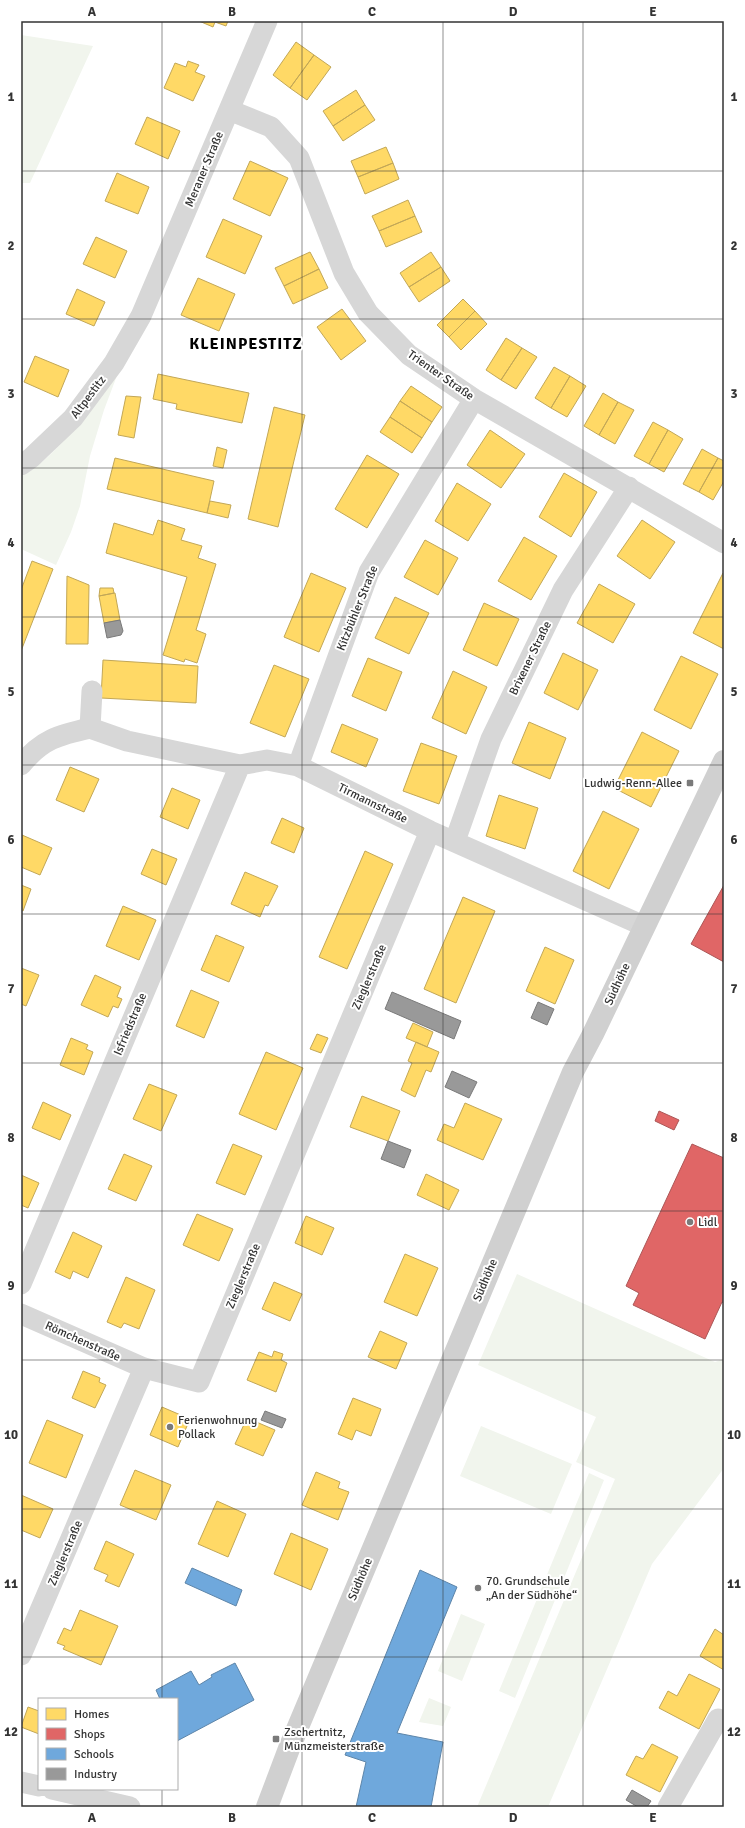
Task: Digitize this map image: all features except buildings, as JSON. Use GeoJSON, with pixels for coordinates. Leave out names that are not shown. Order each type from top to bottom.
{"type":"FeatureCollection","features":[{"type":"Feature","properties":{"kind":"street","name":"Meraner Straße"},"geometry":{"type":"LineString","coordinates":[[141,316],[267,21]]}},
{"type":"Feature","properties":{"kind":"street","name":"Trienter Straße"},"geometry":{"type":"LineString","coordinates":[[229,110],[270,128],[299,158],[344,273],[368,313],[410,355],[474,399],[724,543]]}},
{"type":"Feature","properties":{"kind":"street","name":"Altpestitz"},"geometry":{"type":"LineString","coordinates":[[21,465],[31,458],[72,418],[114,363],[141,316]]}},
{"type":"Feature","properties":{"kind":"street","name":"Kitzbühler Straße"},"geometry":{"type":"LineString","coordinates":[[298,766],[369,572],[474,399]]}},
{"type":"Feature","properties":{"kind":"street","name":"Brixener Straße"},"geometry":{"type":"LineString","coordinates":[[455,841],[491,739],[563,590],[629,487]]}},
{"type":"Feature","properties":{"kind":"street"},"geometry":{"type":"LineString","coordinates":[[21,765],[32,752],[59,735],[90,728],[92,691]]}},
{"type":"Feature","properties":{"kind":"street","name":"Tirmannstraße"},"geometry":{"type":"LineString","coordinates":[[90,728],[127,741],[240,765],[267,760],[298,766],[541,882],[644,926]]}},
{"type":"Feature","properties":{"kind":"street","name":"Südhöhe"},"geometry":{"type":"LineString","coordinates":[[267,1807],[290,1746],[573,1072],[594,1034],[644,926],[724,761]]}},
{"type":"Feature","properties":{"kind":"street","name":"Isfriedstraße"},"geometry":{"type":"LineString","coordinates":[[21,1284],[240,765]]}},
{"type":"Feature","properties":{"kind":"street","name":"Zieglerstraße"},"geometry":{"type":"LineString","coordinates":[[21,1655],[144,1368],[199,1382],[430,830]]}},
{"type":"Feature","properties":{"kind":"street","name":"Römchenstraße"},"geometry":{"type":"LineString","coordinates":[[21,1314],[144,1368]]}},
{"type":"Feature","properties":{"kind":"street"},"geometry":{"type":"LineString","coordinates":[[668,1807],[718,1719],[724,1722]]}},
{"type":"Feature","properties":{"kind":"street"},"geometry":{"type":"LineString","coordinates":[[21,1782],[38,1786]]}},
{"type":"Feature","properties":{"kind":"street"},"geometry":{"type":"LineString","coordinates":[[56,1790],[130,1807]]}},
{"type":"Feature","properties":{"kind":"shaded area"},"geometry":{"type":"Polygon","coordinates":[[[21,35],[93,46],[30,183],[21,183],[21,35]]]}},
{"type":"Feature","properties":{"kind":"shaded area"},"geometry":{"type":"Polygon","coordinates":[[[124,357],[104,410],[90,456],[80,506],[71,532],[56,565],[21,549],[21,477],[37,466],[66,439],[91,407],[124,357]]]}},
{"type":"Feature","properties":{"kind":"shaded area"},"geometry":{"type":"Polygon","coordinates":[[[517,1274],[715,1362],[724,1359],[724,1468],[652,1564],[548,1807],[477,1807],[615,1479],[576,1462],[596,1417],[478,1365],[517,1274]]]}},
{"type":"Feature","properties":{"kind":"shaded area"},"geometry":{"type":"Polygon","coordinates":[[[481,1426],[572,1464],[551,1514],[460,1476],[481,1426]]]}},
{"type":"Feature","properties":{"kind":"shaded area"},"geometry":{"type":"Polygon","coordinates":[[[589,1473],[604,1480],[515,1698],[499,1691],[589,1473]]]}},
{"type":"Feature","properties":{"kind":"shaded area"},"geometry":{"type":"Polygon","coordinates":[[[461,1614],[485,1624],[462,1681],[438,1671],[461,1614]]]}},
{"type":"Feature","properties":{"kind":"shaded area"},"geometry":{"type":"Polygon","coordinates":[[[429,1698],[451,1707],[443,1726],[419,1722],[429,1698]]]}},
{"type":"Feature","properties":{"kind":"place","name":"Ludwig-Renn-Allee"},"geometry":{"type":"Point","coordinates":[690,783]}},
{"type":"Feature","properties":{"kind":"place","name":"Lidl"},"geometry":{"type":"Point","coordinates":[690,1222]}},
{"type":"Feature","properties":{"kind":"place","name":"Ferienwohnung Pollack"},"geometry":{"type":"Point","coordinates":[170,1427]}},
{"type":"Feature","properties":{"kind":"place","name":"70. Grundschule „An der Südhöhe“"},"geometry":{"type":"Point","coordinates":[478,1588]}},
{"type":"Feature","properties":{"kind":"place","name":"Zschertnitz, Münzmeisterstraße"},"geometry":{"type":"Point","coordinates":[276,1739]}},
{"type":"Feature","properties":{"kind":"district","name":"KLEINPESTITZ"},"geometry":{"type":"Point","coordinates":[246,343]}}]}
